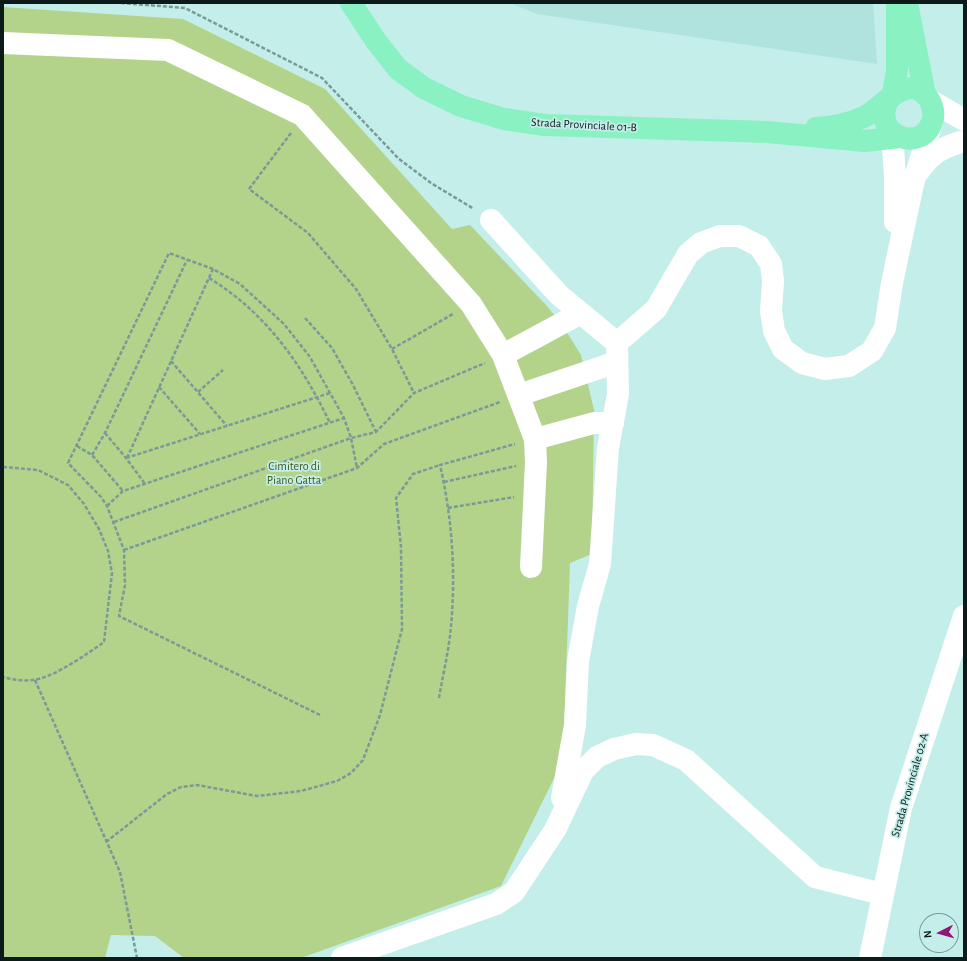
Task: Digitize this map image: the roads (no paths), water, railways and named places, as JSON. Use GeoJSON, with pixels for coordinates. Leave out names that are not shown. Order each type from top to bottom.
{"type":"FeatureCollection","features":[{"type":"Feature","properties":{"kind":"main road","name":"Strada Provinciale 01-B"},"geometry":{"type":"LineString","coordinates":[[350,3],[376,41],[398,69],[424,88],[461,106],[504,119],[545,125],[767,132]]}},
{"type":"Feature","properties":{"kind":"main road"},"geometry":{"type":"LineString","coordinates":[[897,3],[897,70],[891,96],[884,111],[887,126],[910,134]]}},
{"type":"Feature","properties":{"kind":"main road"},"geometry":{"type":"LineString","coordinates":[[767,132],[866,141],[910,134],[934,114],[927,97],[907,3]]}},
{"type":"Feature","properties":{"kind":"main road"},"geometry":{"type":"LineString","coordinates":[[767,132],[849,124],[866,116],[891,96],[906,89],[913,89],[927,97]]}},
{"type":"Feature","properties":{"kind":"street"},"geometry":{"type":"LineString","coordinates":[[3,43],[168,50],[303,116],[471,304],[503,355],[535,439],[536,462],[531,567]]}},
{"type":"Feature","properties":{"kind":"street"},"geometry":{"type":"LineString","coordinates":[[927,97],[964,120]]}},
{"type":"Feature","properties":{"kind":"street"},"geometry":{"type":"LineString","coordinates":[[910,134],[962,142]]}},
{"type":"Feature","properties":{"kind":"street"},"geometry":{"type":"LineString","coordinates":[[519,395],[617,352],[656,308],[688,254],[701,243],[720,236],[739,236],[759,246],[771,264],[773,281],[771,311],[774,331],[783,349],[802,363],[825,369],[849,366],[872,351],[885,328],[892,283],[917,173],[910,134]]}},
{"type":"Feature","properties":{"kind":"street"},"geometry":{"type":"LineString","coordinates":[[892,283],[896,203],[910,134]]}},
{"type":"Feature","properties":{"kind":"street"},"geometry":{"type":"LineString","coordinates":[[917,173],[929,158],[938,150],[962,142]]}},
{"type":"Feature","properties":{"kind":"street"},"geometry":{"type":"LineString","coordinates":[[491,220],[559,295],[581,313],[617,352],[618,394],[608,448],[600,564],[588,606],[578,662],[575,725],[555,830]]}},
{"type":"Feature","properties":{"kind":"street"},"geometry":{"type":"LineString","coordinates":[[503,355],[581,313]]}},
{"type":"Feature","properties":{"kind":"street"},"geometry":{"type":"LineString","coordinates":[[535,439],[594,423],[612,423]]}},
{"type":"Feature","properties":{"kind":"street","name":"Strada Provinciale 02-A"},"geometry":{"type":"LineString","coordinates":[[870,958],[882,894],[901,808],[964,616]]}},
{"type":"Feature","properties":{"kind":"street"},"geometry":{"type":"LineString","coordinates":[[342,958],[496,904],[514,892],[555,830],[583,771],[597,757],[614,749],[636,744],[653,746],[668,751],[686,760],[815,877],[882,894]]}},
{"type":"Feature","properties":{"kind":"park label","name":"Cimitero di Piano Gatta"},"geometry":{"type":"Point","coordinates":[294,473]}}]}
